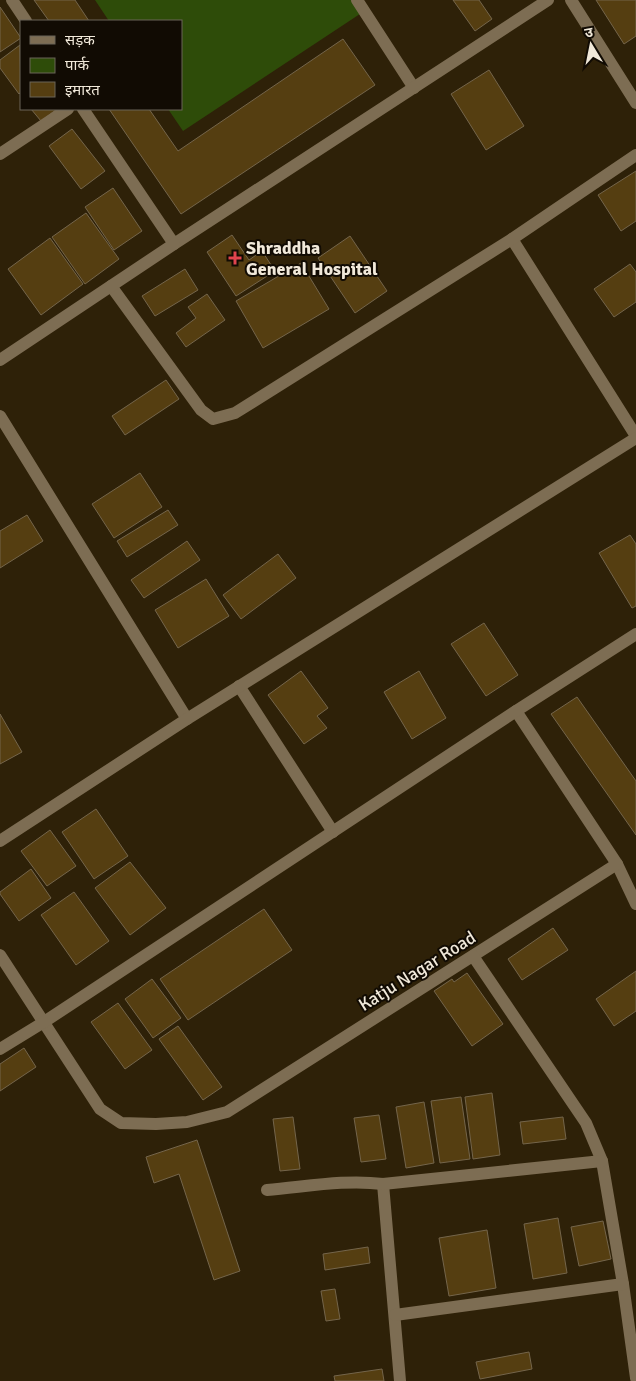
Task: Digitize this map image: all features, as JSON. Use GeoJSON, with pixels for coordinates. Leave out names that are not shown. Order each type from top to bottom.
{"type":"FeatureCollection","features":[{"type":"Feature","properties":{"kind":"street"},"geometry":{"type":"LineString","coordinates":[[12,0],[25,20]]}},
{"type":"Feature","properties":{"kind":"street"},"geometry":{"type":"LineString","coordinates":[[357,0],[414,88]]}},
{"type":"Feature","properties":{"kind":"street"},"geometry":{"type":"LineString","coordinates":[[0,360],[548,0]]}},
{"type":"Feature","properties":{"kind":"street"},"geometry":{"type":"LineString","coordinates":[[571,0],[636,103]]}},
{"type":"Feature","properties":{"kind":"street"},"geometry":{"type":"LineString","coordinates":[[0,154],[66,110]]}},
{"type":"Feature","properties":{"kind":"street"},"geometry":{"type":"LineString","coordinates":[[84,110],[174,244]]}},
{"type":"Feature","properties":{"kind":"street"},"geometry":{"type":"LineString","coordinates":[[111,286],[201,410],[213,419],[235,413],[512,239],[636,155]]}},
{"type":"Feature","properties":{"kind":"street"},"geometry":{"type":"LineString","coordinates":[[0,841],[187,719],[636,437],[512,239]]}},
{"type":"Feature","properties":{"kind":"street"},"geometry":{"type":"LineString","coordinates":[[0,416],[187,719]]}},
{"type":"Feature","properties":{"kind":"street"},"geometry":{"type":"LineString","coordinates":[[0,1049],[636,634]]}},
{"type":"Feature","properties":{"kind":"street"},"geometry":{"type":"LineString","coordinates":[[239,686],[334,832]]}},
{"type":"Feature","properties":{"kind":"street"},"geometry":{"type":"LineString","coordinates":[[516,711],[617,864],[636,904]]}},
{"type":"Feature","properties":{"kind":"street","name":"Katju Nagar Road"},"geometry":{"type":"LineString","coordinates":[[0,955],[100,1109],[121,1123],[156,1124],[187,1122],[227,1112],[617,864]]}},
{"type":"Feature","properties":{"kind":"street"},"geometry":{"type":"LineString","coordinates":[[473,956],[586,1123],[602,1162],[636,1378]]}},
{"type":"Feature","properties":{"kind":"street"},"geometry":{"type":"LineString","coordinates":[[267,1190],[369,1182],[383,1184],[602,1162]]}},
{"type":"Feature","properties":{"kind":"street"},"geometry":{"type":"LineString","coordinates":[[383,1184],[400,1381]]}},
{"type":"Feature","properties":{"kind":"street"},"geometry":{"type":"LineString","coordinates":[[395,1315],[622,1284]]}},
{"type":"Feature","properties":{"kind":"green space"},"geometry":{"type":"Polygon","coordinates":[[[95,0],[363,0],[369,8],[183,131],[169,110],[182,110],[182,20],[108,20],[95,0]]]}},
{"type":"Feature","properties":{"kind":"building"},"geometry":{"type":"Polygon","coordinates":[[[34,0],[75,0],[88,20],[48,20],[34,0]]]}},
{"type":"Feature","properties":{"kind":"building"},"geometry":{"type":"Polygon","coordinates":[[[453,0],[479,0],[492,19],[475,31],[453,0]]]}},
{"type":"Feature","properties":{"kind":"building"},"geometry":{"type":"Polygon","coordinates":[[[596,0],[636,0],[636,36],[624,44],[596,0]]]}},
{"type":"Feature","properties":{"kind":"building"},"geometry":{"type":"Polygon","coordinates":[[[0,7],[20,39],[0,52],[0,7]]]}},
{"type":"Feature","properties":{"kind":"building"},"geometry":{"type":"Polygon","coordinates":[[[343,39],[375,85],[181,214],[110,110],[150,110],[178,151],[343,39]]]}},
{"type":"Feature","properties":{"kind":"building"},"geometry":{"type":"Polygon","coordinates":[[[20,45],[19,94],[0,68],[0,60],[20,45]]]}},
{"type":"Feature","properties":{"kind":"building"},"geometry":{"type":"Polygon","coordinates":[[[489,70],[524,126],[486,150],[451,94],[489,70]]]}},
{"type":"Feature","properties":{"kind":"building"},"geometry":{"type":"Polygon","coordinates":[[[32,110],[56,110],[41,121],[32,110]]]}},
{"type":"Feature","properties":{"kind":"building"},"geometry":{"type":"Polygon","coordinates":[[[72,129],[105,171],[81,189],[49,146],[72,129]]]}},
{"type":"Feature","properties":{"kind":"building"},"geometry":{"type":"Polygon","coordinates":[[[636,171],[636,221],[621,231],[598,195],[636,171]]]}},
{"type":"Feature","properties":{"kind":"building"},"geometry":{"type":"Polygon","coordinates":[[[113,188],[142,231],[114,250],[85,207],[113,188]]]}},
{"type":"Feature","properties":{"kind":"building"},"geometry":{"type":"Polygon","coordinates":[[[86,213],[119,259],[85,284],[52,237],[86,213]]]}},
{"type":"Feature","properties":{"kind":"building"},"geometry":{"type":"Polygon","coordinates":[[[232,235],[249,260],[262,251],[275,271],[236,296],[207,252],[232,235]]]}},
{"type":"Feature","properties":{"kind":"building"},"geometry":{"type":"Polygon","coordinates":[[[350,236],[387,291],[355,313],[318,258],[350,236]]]}},
{"type":"Feature","properties":{"kind":"building"},"geometry":{"type":"Polygon","coordinates":[[[50,238],[83,284],[41,315],[8,269],[50,238]]]}},
{"type":"Feature","properties":{"kind":"building"},"geometry":{"type":"Polygon","coordinates":[[[301,263],[329,309],[263,348],[236,301],[301,263]]]}},
{"type":"Feature","properties":{"kind":"building"},"geometry":{"type":"Polygon","coordinates":[[[630,264],[636,272],[636,302],[614,317],[594,289],[630,264]]]}},
{"type":"Feature","properties":{"kind":"building"},"geometry":{"type":"Polygon","coordinates":[[[185,269],[198,290],[155,316],[142,296],[185,269]]]}},
{"type":"Feature","properties":{"kind":"building"},"geometry":{"type":"Polygon","coordinates":[[[207,294],[225,320],[186,347],[176,333],[196,318],[188,307],[207,294]]]}},
{"type":"Feature","properties":{"kind":"building"},"geometry":{"type":"Polygon","coordinates":[[[166,380],[179,399],[125,435],[112,416],[166,380]]]}},
{"type":"Feature","properties":{"kind":"building"},"geometry":{"type":"Polygon","coordinates":[[[140,473],[162,507],[114,538],[92,504],[140,473]]]}},
{"type":"Feature","properties":{"kind":"building"},"geometry":{"type":"Polygon","coordinates":[[[168,510],[178,525],[127,557],[117,541],[168,510]]]}},
{"type":"Feature","properties":{"kind":"building"},"geometry":{"type":"Polygon","coordinates":[[[27,515],[43,541],[0,568],[0,531],[27,515]]]}},
{"type":"Feature","properties":{"kind":"building"},"geometry":{"type":"Polygon","coordinates":[[[630,535],[636,544],[636,606],[632,608],[599,553],[630,535]]]}},
{"type":"Feature","properties":{"kind":"building"},"geometry":{"type":"Polygon","coordinates":[[[187,541],[200,560],[144,598],[131,580],[187,541]]]}},
{"type":"Feature","properties":{"kind":"building"},"geometry":{"type":"Polygon","coordinates":[[[278,554],[296,578],[241,619],[223,595],[278,554]]]}},
{"type":"Feature","properties":{"kind":"building"},"geometry":{"type":"Polygon","coordinates":[[[206,579],[229,616],[178,648],[155,610],[206,579]]]}},
{"type":"Feature","properties":{"kind":"building"},"geometry":{"type":"Polygon","coordinates":[[[484,623],[518,675],[486,696],[451,644],[484,623]]]}},
{"type":"Feature","properties":{"kind":"building"},"geometry":{"type":"Polygon","coordinates":[[[301,671],[328,708],[317,716],[327,728],[304,744],[268,695],[301,671]]]}},
{"type":"Feature","properties":{"kind":"building"},"geometry":{"type":"Polygon","coordinates":[[[419,671],[446,718],[412,739],[384,692],[419,671]]]}},
{"type":"Feature","properties":{"kind":"building"},"geometry":{"type":"Polygon","coordinates":[[[577,697],[636,781],[636,835],[551,714],[577,697]]]}},
{"type":"Feature","properties":{"kind":"building"},"geometry":{"type":"Polygon","coordinates":[[[0,714],[22,752],[0,764],[0,714]]]}},
{"type":"Feature","properties":{"kind":"building"},"geometry":{"type":"Polygon","coordinates":[[[96,809],[128,856],[94,879],[62,832],[96,809]]]}},
{"type":"Feature","properties":{"kind":"building"},"geometry":{"type":"Polygon","coordinates":[[[50,830],[76,866],[47,886],[21,851],[50,830]]]}},
{"type":"Feature","properties":{"kind":"building"},"geometry":{"type":"Polygon","coordinates":[[[130,862],[166,908],[130,935],[95,888],[130,862]]]}},
{"type":"Feature","properties":{"kind":"building"},"geometry":{"type":"Polygon","coordinates":[[[31,869],[51,898],[19,921],[0,892],[31,869]]]}},
{"type":"Feature","properties":{"kind":"building"},"geometry":{"type":"Polygon","coordinates":[[[74,892],[109,941],[76,965],[41,915],[74,892]]]}},
{"type":"Feature","properties":{"kind":"building"},"geometry":{"type":"Polygon","coordinates":[[[264,909],[292,950],[188,1020],[160,979],[264,909]]]}},
{"type":"Feature","properties":{"kind":"building"},"geometry":{"type":"Polygon","coordinates":[[[553,928],[568,950],[522,980],[508,959],[553,928]]]}},
{"type":"Feature","properties":{"kind":"building"},"geometry":{"type":"Polygon","coordinates":[[[636,971],[636,1011],[614,1026],[596,999],[636,971]]]}},
{"type":"Feature","properties":{"kind":"building"},"geometry":{"type":"Polygon","coordinates":[[[467,973],[503,1024],[472,1046],[434,991],[452,979],[454,982],[467,973]]]}},
{"type":"Feature","properties":{"kind":"building"},"geometry":{"type":"Polygon","coordinates":[[[152,979],[181,1018],[153,1038],[125,999],[152,979]]]}},
{"type":"Feature","properties":{"kind":"building"},"geometry":{"type":"Polygon","coordinates":[[[118,1003],[152,1050],[125,1069],[91,1022],[118,1003]]]}},
{"type":"Feature","properties":{"kind":"building"},"geometry":{"type":"Polygon","coordinates":[[[178,1026],[222,1087],[203,1100],[159,1039],[178,1026]]]}},
{"type":"Feature","properties":{"kind":"building"},"geometry":{"type":"Polygon","coordinates":[[[24,1048],[36,1067],[0,1091],[0,1064],[24,1048]]]}},
{"type":"Feature","properties":{"kind":"building"},"geometry":{"type":"Polygon","coordinates":[[[492,1093],[500,1155],[473,1159],[465,1097],[492,1093]]]}},
{"type":"Feature","properties":{"kind":"building"},"geometry":{"type":"Polygon","coordinates":[[[461,1097],[470,1159],[440,1163],[431,1101],[461,1097]]]}},
{"type":"Feature","properties":{"kind":"building"},"geometry":{"type":"Polygon","coordinates":[[[424,1102],[434,1163],[406,1168],[396,1107],[424,1102]]]}},
{"type":"Feature","properties":{"kind":"building"},"geometry":{"type":"Polygon","coordinates":[[[379,1115],[386,1159],[361,1162],[354,1118],[379,1115]]]}},
{"type":"Feature","properties":{"kind":"building"},"geometry":{"type":"Polygon","coordinates":[[[293,1117],[300,1169],[280,1171],[273,1119],[293,1117]]]}},
{"type":"Feature","properties":{"kind":"building"},"geometry":{"type":"Polygon","coordinates":[[[563,1117],[566,1139],[523,1144],[520,1122],[563,1117]]]}},
{"type":"Feature","properties":{"kind":"building"},"geometry":{"type":"Polygon","coordinates":[[[197,1140],[240,1271],[214,1280],[179,1174],[154,1183],[146,1157],[197,1140]]]}},
{"type":"Feature","properties":{"kind":"building"},"geometry":{"type":"Polygon","coordinates":[[[558,1218],[567,1273],[533,1279],[524,1224],[558,1218]]]}},
{"type":"Feature","properties":{"kind":"building"},"geometry":{"type":"Polygon","coordinates":[[[603,1221],[611,1259],[579,1266],[571,1227],[603,1221]]]}},
{"type":"Feature","properties":{"kind":"building"},"geometry":{"type":"Polygon","coordinates":[[[487,1230],[496,1288],[449,1296],[439,1238],[487,1230]]]}},
{"type":"Feature","properties":{"kind":"building"},"geometry":{"type":"Polygon","coordinates":[[[368,1247],[370,1263],[325,1270],[323,1254],[368,1247]]]}},
{"type":"Feature","properties":{"kind":"building"},"geometry":{"type":"Polygon","coordinates":[[[335,1289],[340,1319],[326,1321],[321,1291],[335,1289]]]}},
{"type":"Feature","properties":{"kind":"building"},"geometry":{"type":"Polygon","coordinates":[[[529,1352],[532,1369],[480,1379],[476,1362],[529,1352]]]}},
{"type":"Feature","properties":{"kind":"building"},"geometry":{"type":"Polygon","coordinates":[[[382,1369],[384,1381],[335,1381],[334,1376],[382,1369]]]}},
{"type":"Feature","properties":{"kind":"place","name":"Shraddha General Hospital"},"geometry":{"type":"Point","coordinates":[235,258]}}]}
